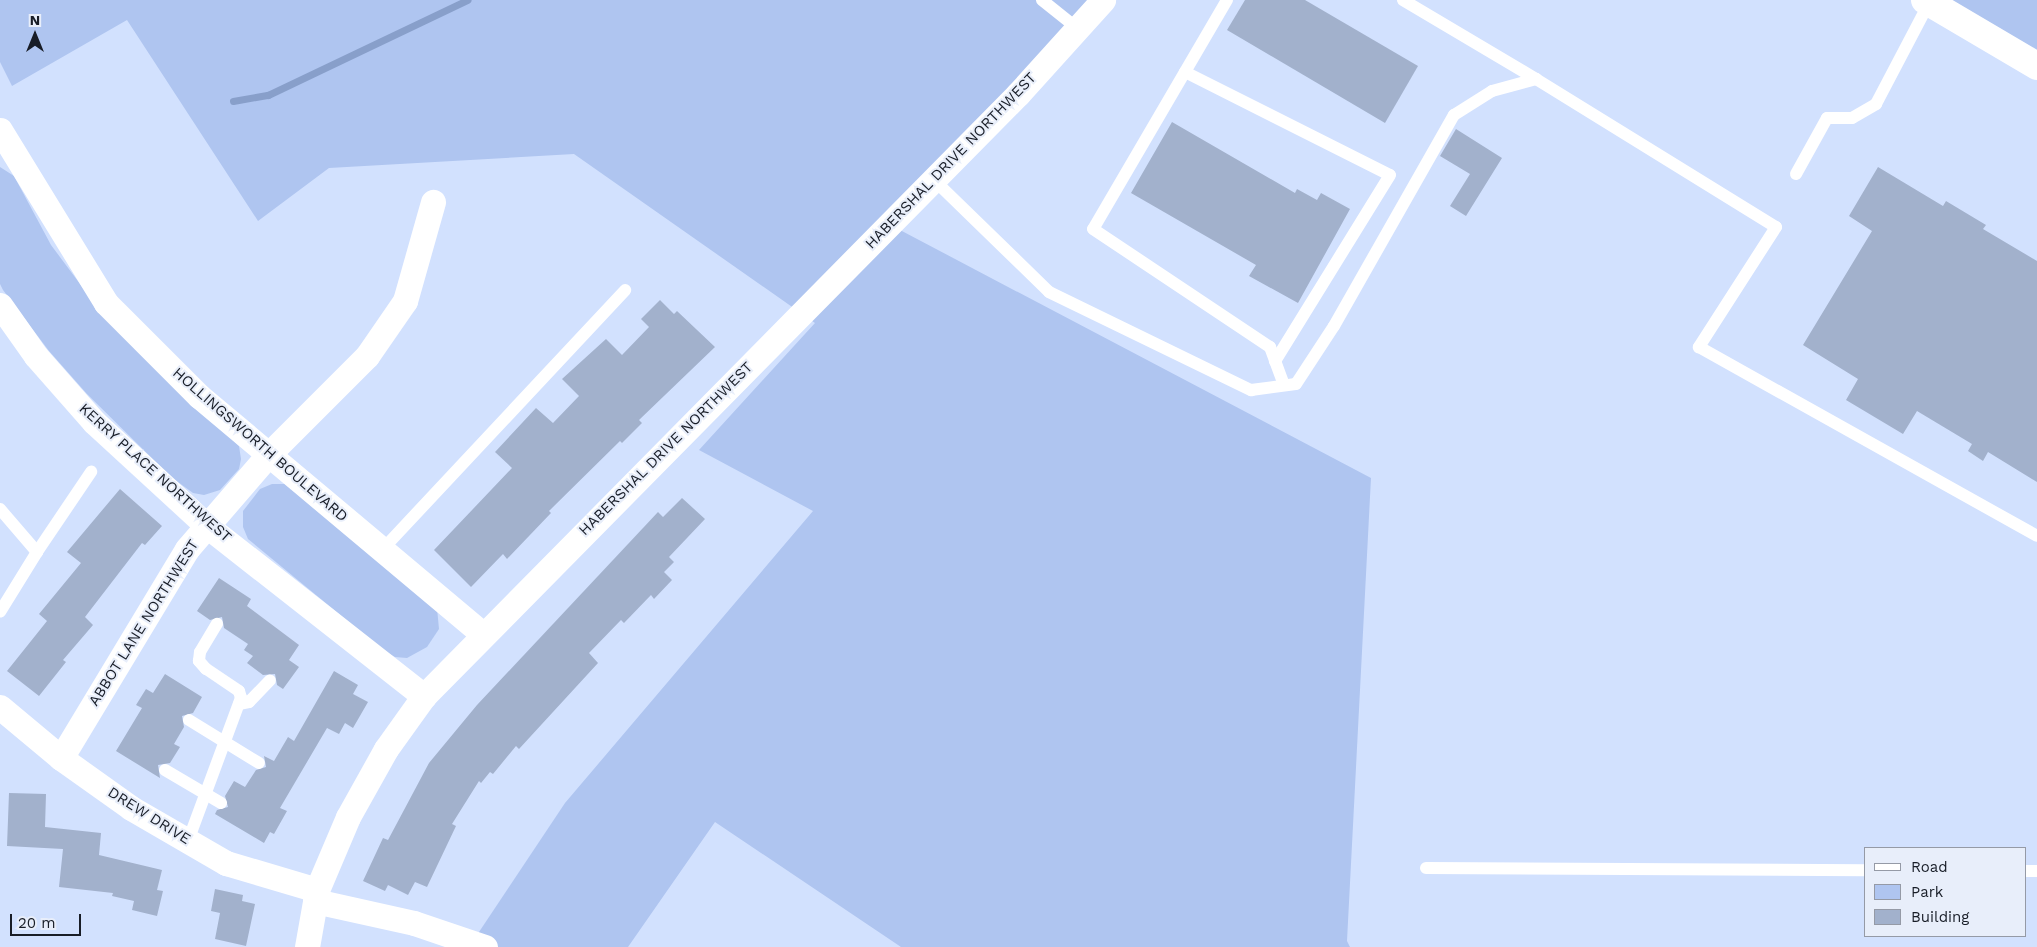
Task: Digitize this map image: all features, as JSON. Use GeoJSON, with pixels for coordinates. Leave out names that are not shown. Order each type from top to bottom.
{"type":"FeatureCollection","features":[{"type":"Feature","properties":{"kind":"street","name":"HABERSHAL DRIVE NORTHWEST"},"geometry":{"type":"LineString","coordinates":[[307,947],[316,895],[348,817],[386,749],[424,696],[933,179],[1102,0]]}},
{"type":"Feature","properties":{"kind":"street"},"geometry":{"type":"LineString","coordinates":[[1927,1],[2037,66]]}},
{"type":"Feature","properties":{"kind":"street","name":"HOLLINGSWORTH BOULEVARD"},"geometry":{"type":"LineString","coordinates":[[2,138],[106,303],[199,396],[484,634]]}},
{"type":"Feature","properties":{"kind":"street","name":"ABBOT LANE NORTHWEST"},"geometry":{"type":"LineString","coordinates":[[61,758],[187,549],[268,455],[367,356],[404,302],[433,202]]}},
{"type":"Feature","properties":{"kind":"street","name":"KERRY PLACE NORTHWEST"},"geometry":{"type":"LineString","coordinates":[[0,305],[36,356],[94,422],[207,526],[424,696]]}},
{"type":"Feature","properties":{"kind":"street","name":"DREW DRIVE"},"geometry":{"type":"LineString","coordinates":[[0,707],[61,758],[132,808],[226,863],[316,895],[414,923],[485,947]]}},
{"type":"Feature","properties":{"kind":"lane"},"geometry":{"type":"LineString","coordinates":[[1042,0],[1077,28]]}},
{"type":"Feature","properties":{"kind":"lane"},"geometry":{"type":"LineString","coordinates":[[1227,0],[1093,229],[1270,347],[1284,385]]}},
{"type":"Feature","properties":{"kind":"lane"},"geometry":{"type":"LineString","coordinates":[[1403,0],[1536,79],[1776,227],[1699,347],[2037,536]]}},
{"type":"Feature","properties":{"kind":"lane"},"geometry":{"type":"LineString","coordinates":[[1796,174],[1827,118],[1852,118],[1876,104],[1927,1]]}},
{"type":"Feature","properties":{"kind":"lane"},"geometry":{"type":"LineString","coordinates":[[1184,72],[1390,175],[1275,361]]}},
{"type":"Feature","properties":{"kind":"lane"},"geometry":{"type":"LineString","coordinates":[[933,179],[1049,292],[1251,390],[1296,384],[1334,326],[1454,115],[1492,91],[1536,79]]}},
{"type":"Feature","properties":{"kind":"lane"},"geometry":{"type":"LineString","coordinates":[[382,550],[625,290]]}},
{"type":"Feature","properties":{"kind":"lane"},"geometry":{"type":"LineString","coordinates":[[0,612],[92,472]]}},
{"type":"Feature","properties":{"kind":"lane"},"geometry":{"type":"LineString","coordinates":[[0,508],[38,552]]}},
{"type":"Feature","properties":{"kind":"lane"},"geometry":{"type":"LineString","coordinates":[[188,841],[204,793],[239,704],[239,691],[206,669],[199,661],[200,652],[217,624]]}},
{"type":"Feature","properties":{"kind":"lane"},"geometry":{"type":"LineString","coordinates":[[239,704],[249,702],[270,680]]}},
{"type":"Feature","properties":{"kind":"lane"},"geometry":{"type":"LineString","coordinates":[[189,720],[260,764]]}},
{"type":"Feature","properties":{"kind":"lane"},"geometry":{"type":"LineString","coordinates":[[166,770],[221,803]]}},
{"type":"Feature","properties":{"kind":"lane"},"geometry":{"type":"LineString","coordinates":[[1426,868],[1864,870]]}},
{"type":"Feature","properties":{"kind":"green space"},"geometry":{"type":"Polygon","coordinates":[[[0,0],[1095,0],[900,230],[1371,478],[1347,941],[1350,947],[901,947],[715,822],[628,947],[469,947],[565,803],[813,511],[699,450],[815,323],[574,154],[329,168],[258,221],[127,20],[12,86],[0,62],[0,0]]]}},
{"type":"Feature","properties":{"kind":"green space"},"geometry":{"type":"Polygon","coordinates":[[[1930,0],[2037,0],[2037,60],[1930,0]]]}},
{"type":"Feature","properties":{"kind":"green space"},"geometry":{"type":"Polygon","coordinates":[[[0,167],[14,176],[51,245],[92,300],[239,446],[241,459],[239,469],[220,490],[204,495],[193,493],[171,477],[87,394],[49,351],[3,290],[0,284],[0,167]]]}},
{"type":"Feature","properties":{"kind":"green space"},"geometry":{"type":"Polygon","coordinates":[[[272,484],[285,484],[437,608],[439,629],[427,647],[407,658],[395,657],[384,651],[248,539],[243,527],[243,511],[260,489],[272,484]]]}},
{"type":"Feature","properties":{"kind":"building"},"geometry":{"type":"Polygon","coordinates":[[[1245,0],[1305,0],[1418,66],[1385,123],[1227,30],[1245,0]]]}},
{"type":"Feature","properties":{"kind":"building"},"geometry":{"type":"Polygon","coordinates":[[[1172,122],[1295,193],[1297,189],[1317,200],[1321,193],[1350,209],[1298,303],[1249,276],[1256,265],[1131,193],[1172,122]]]}},
{"type":"Feature","properties":{"kind":"building"},"geometry":{"type":"Polygon","coordinates":[[[1456,129],[1502,158],[1466,216],[1450,206],[1470,174],[1440,156],[1456,129]]]}},
{"type":"Feature","properties":{"kind":"building"},"geometry":{"type":"Polygon","coordinates":[[[1878,167],[1943,206],[1946,201],[1986,225],[1983,229],[2037,261],[2037,482],[1988,452],[1983,461],[1968,451],[1972,444],[1917,411],[1903,434],[1846,400],[1858,379],[1803,345],[1872,231],[1849,216],[1878,167]]]}},
{"type":"Feature","properties":{"kind":"building"},"geometry":{"type":"Polygon","coordinates":[[[660,300],[674,314],[677,311],[715,347],[639,420],[642,423],[622,443],[620,441],[549,511],[551,513],[507,559],[503,554],[471,587],[434,550],[512,468],[495,452],[536,408],[553,423],[579,396],[562,379],[606,339],[622,355],[649,327],[641,319],[660,300]]]}},
{"type":"Feature","properties":{"kind":"building"},"geometry":{"type":"Polygon","coordinates":[[[120,489],[162,526],[145,545],[142,543],[85,617],[93,625],[63,660],[66,662],[39,696],[7,671],[47,621],[39,614],[81,563],[67,552],[120,489]]]}},
{"type":"Feature","properties":{"kind":"building"},"geometry":{"type":"Polygon","coordinates":[[[682,498],[705,519],[669,557],[674,562],[664,572],[672,580],[654,599],[651,595],[624,623],[621,620],[589,653],[598,663],[519,749],[516,746],[493,774],[490,772],[481,783],[479,781],[452,824],[456,826],[427,887],[415,882],[408,895],[388,885],[385,891],[363,881],[383,838],[388,840],[429,763],[477,705],[658,512],[663,517],[682,498]]]}},
{"type":"Feature","properties":{"kind":"building"},"geometry":{"type":"Polygon","coordinates":[[[219,578],[251,599],[247,606],[299,645],[289,660],[299,667],[283,689],[277,685],[275,674],[263,675],[247,663],[253,656],[244,650],[248,644],[224,628],[222,617],[210,620],[197,611],[219,578]]]}},
{"type":"Feature","properties":{"kind":"building"},"geometry":{"type":"Polygon","coordinates":[[[334,671],[358,685],[353,694],[368,702],[353,728],[345,723],[339,734],[327,728],[280,808],[287,811],[274,834],[270,832],[264,843],[215,814],[217,810],[228,807],[225,796],[234,781],[245,787],[256,770],[266,767],[264,756],[274,761],[288,737],[294,741],[334,671]]]}},
{"type":"Feature","properties":{"kind":"building"},"geometry":{"type":"Polygon","coordinates":[[[165,674],[202,697],[193,713],[182,716],[184,727],[174,744],[180,747],[170,763],[158,765],[160,778],[116,751],[142,708],[136,705],[146,689],[153,693],[165,674]]]}},
{"type":"Feature","properties":{"kind":"building"},"geometry":{"type":"Polygon","coordinates":[[[9,793],[46,794],[45,827],[101,833],[99,855],[162,870],[157,890],[163,891],[157,916],[132,910],[134,901],[112,896],[113,893],[59,887],[63,849],[7,846],[9,793]]]}},
{"type":"Feature","properties":{"kind":"building"},"geometry":{"type":"Polygon","coordinates":[[[215,889],[243,895],[242,901],[255,904],[246,946],[215,939],[220,913],[211,911],[215,889]]]}},
{"type":"Feature","properties":{"kind":"waterway"},"geometry":{"type":"LineString","coordinates":[[233,101],[268,95],[467,0]]}}]}
